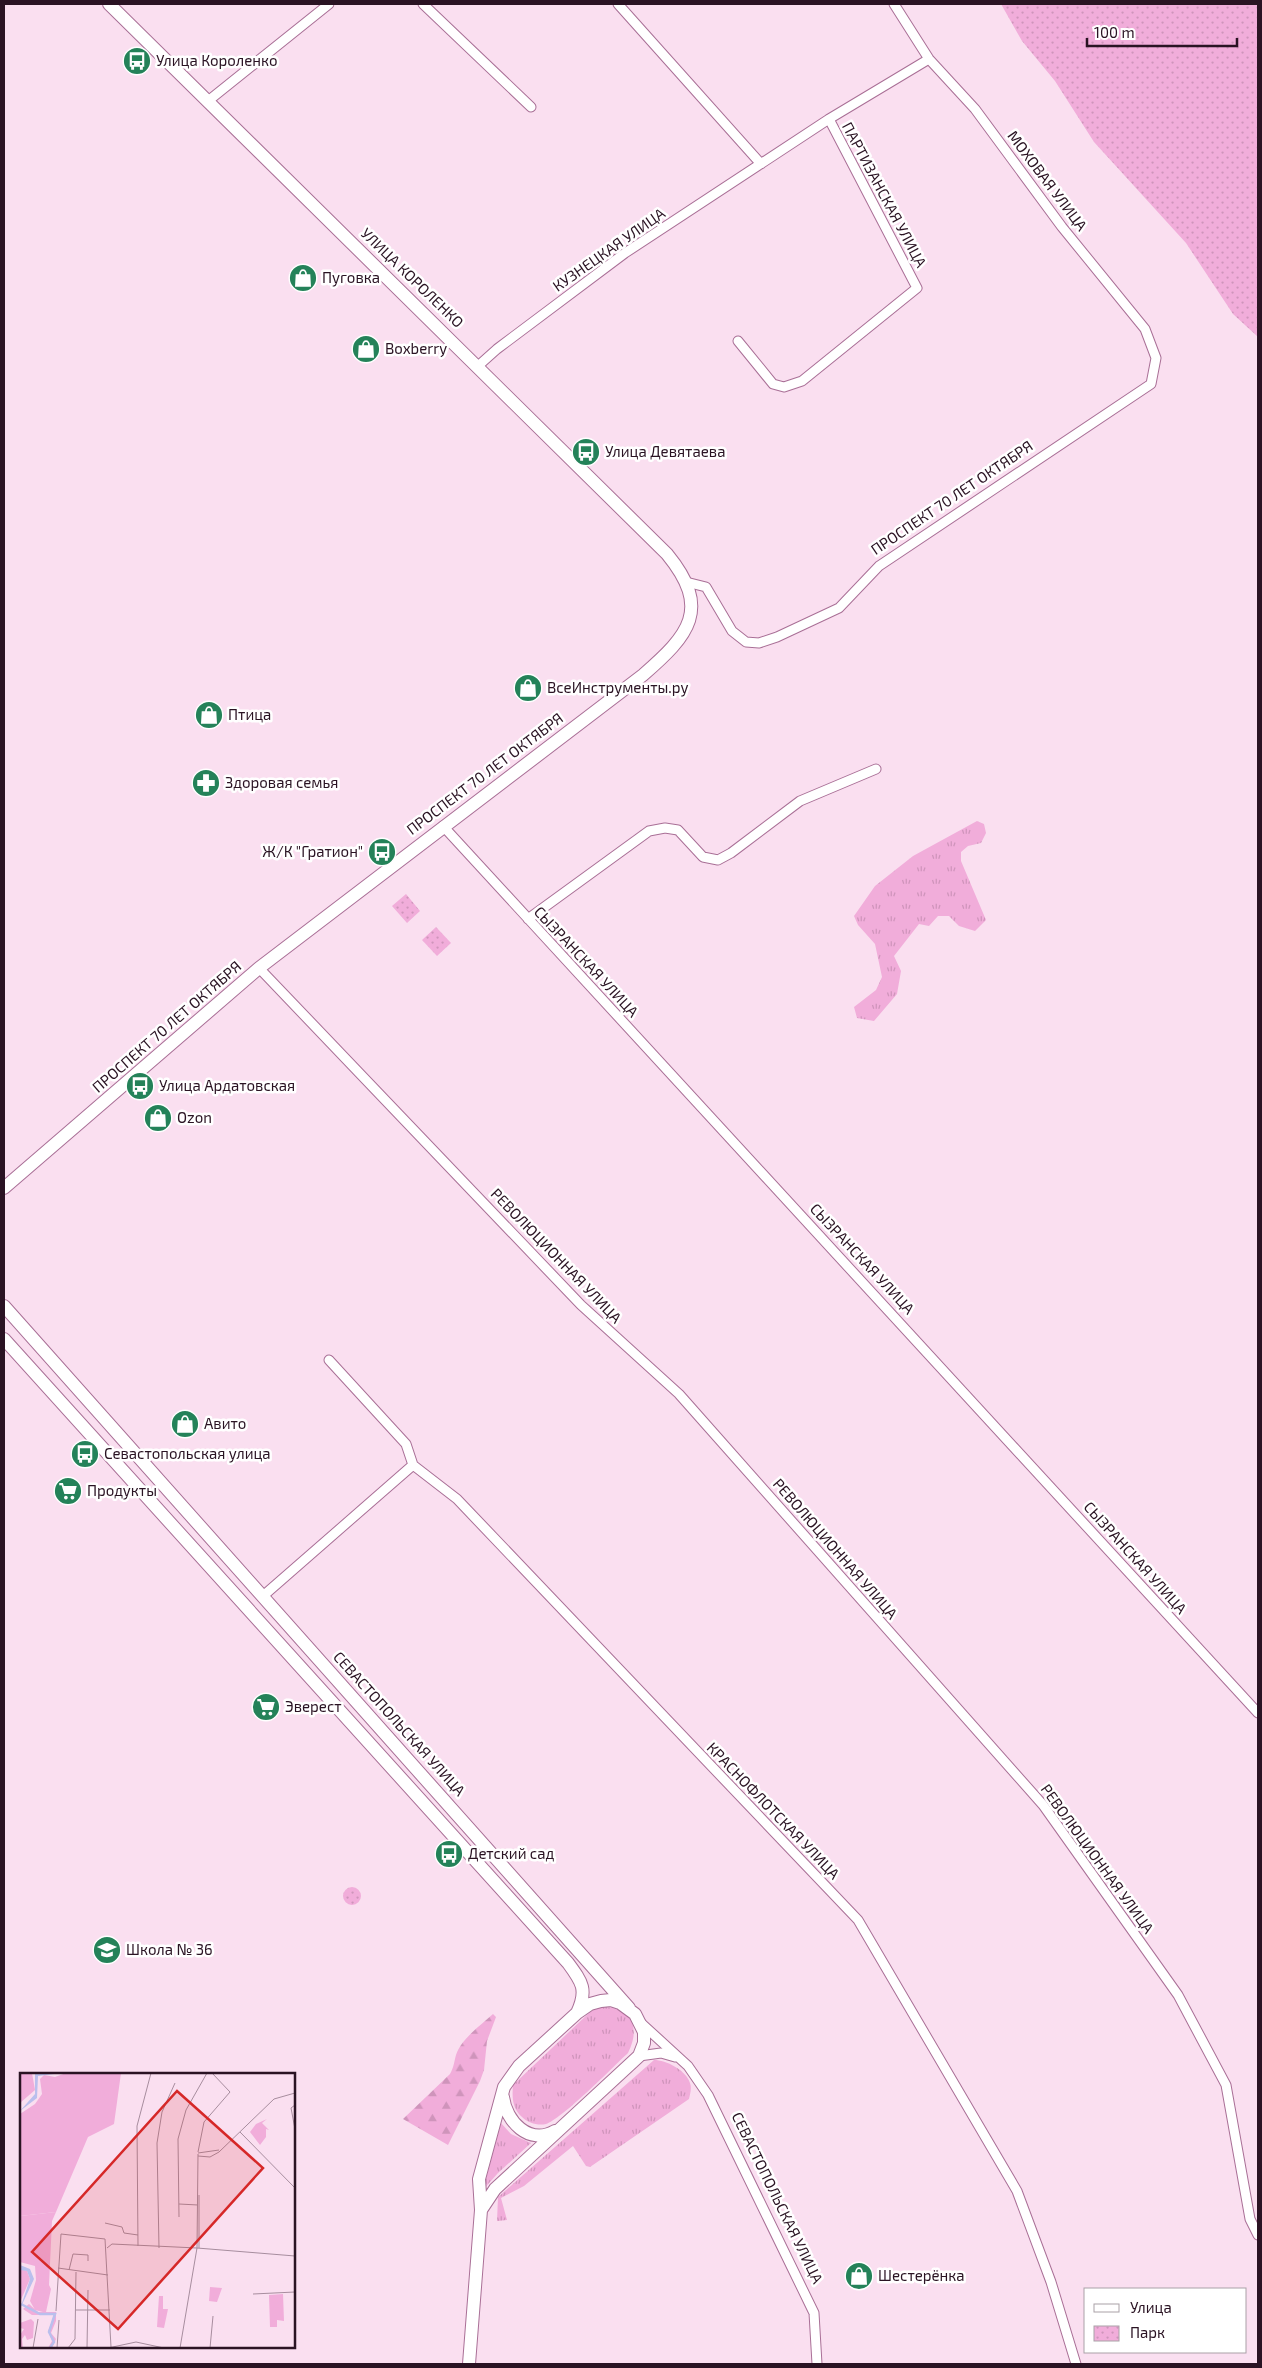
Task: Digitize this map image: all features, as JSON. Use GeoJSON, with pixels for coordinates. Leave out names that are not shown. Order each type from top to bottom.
{"type":"FeatureCollection","features":[{"type":"Feature","properties":{"kind":"street","name":"УЛИЦА КОРОЛЕНКО"},"geometry":{"type":"LineString","coordinates":[[109,4],[667,554],[686,582]]}},
{"type":"Feature","properties":{"kind":"street"},"geometry":{"type":"LineString","coordinates":[[208,101],[329,4]]}},
{"type":"Feature","properties":{"kind":"street"},"geometry":{"type":"LineString","coordinates":[[424,4],[531,107]]}},
{"type":"Feature","properties":{"kind":"street"},"geometry":{"type":"LineString","coordinates":[[618,4],[762,164]]}},
{"type":"Feature","properties":{"kind":"street","name":"МОХОВАЯ УЛИЦА"},"geometry":{"type":"LineString","coordinates":[[894,4],[929,59],[975,109],[1062,227],[1145,329],[1156,358],[1151,384]]}},
{"type":"Feature","properties":{"kind":"street","name":"КУЗНЕЦКАЯ УЛИЦА"},"geometry":{"type":"LineString","coordinates":[[478,366],[497,349],[624,253],[829,119],[929,59]]}},
{"type":"Feature","properties":{"kind":"street","name":"ПАРТИЗАНСКАЯ УЛИЦА"},"geometry":{"type":"LineString","coordinates":[[738,341],[773,384],[784,387],[802,381],[917,288],[829,119]]}},
{"type":"Feature","properties":{"kind":"street","name":"ПРОСПЕКТ 70 ЛЕТ ОКТЯБРЯ"},"geometry":{"type":"LineString","coordinates":[[686,582],[706,587],[732,631],[746,642],[759,643],[777,637],[839,608],[879,566],[1151,384]]}},
{"type":"Feature","properties":{"kind":"street","name":"ПРОСПЕКТ 70 ЛЕТ ОКТЯБРЯ"},"geometry":{"type":"LineString","coordinates":[[4,1188],[259,968],[443,826],[516,773],[667,654],[683,634],[691,614],[691,597],[686,582]]}},
{"type":"Feature","properties":{"kind":"street"},"geometry":{"type":"LineString","coordinates":[[528,919],[649,831],[665,828],[678,830],[703,857],[718,860],[731,853],[800,801],[876,769]]}},
{"type":"Feature","properties":{"kind":"street","name":"СЫЗРАНСКАЯ УЛИЦА"},"geometry":{"type":"LineString","coordinates":[[443,826],[906,1327],[1258,1713]]}},
{"type":"Feature","properties":{"kind":"street","name":"РЕВОЛЮЦИОННАЯ УЛИЦА"},"geometry":{"type":"LineString","coordinates":[[259,968],[581,1305],[679,1394],[1043,1805],[1178,1995],[1226,2085],[1250,2219],[1258,2235]]}},
{"type":"Feature","properties":{"kind":"street","name":"СЕВАСТОПОЛЬСКАЯ УЛИЦА"},"geometry":{"type":"LineString","coordinates":[[4,1306],[641,2023],[688,2066],[708,2094],[814,2313],[817,2364]]}},
{"type":"Feature","properties":{"kind":"street"},"geometry":{"type":"LineString","coordinates":[[4,1339],[568,1963],[579,1978],[584,1990],[577,2013]]}},
{"type":"Feature","properties":{"kind":"street"},"geometry":{"type":"LineString","coordinates":[[248,1608],[413,1465],[406,1444],[329,1360]]}},
{"type":"Feature","properties":{"kind":"street"},"geometry":{"type":"LineString","coordinates":[[61,1401],[76,1387]]}},
{"type":"Feature","properties":{"kind":"street"},"geometry":{"type":"LineString","coordinates":[[97,1441],[112,1428]]}},
{"type":"Feature","properties":{"kind":"street","name":"КРАСНОФЛОТСКАЯ УЛИЦА"},"geometry":{"type":"LineString","coordinates":[[413,1465],[457,1499],[858,1920],[1017,2191],[1051,2282],[1076,2364]]}},
{"type":"Feature","properties":{"kind":"street"},"geometry":{"type":"LineString","coordinates":[[469,2364],[481,2210],[479,2179],[504,2087],[519,2066],[577,2013],[590,2004],[601,2000],[611,2000],[629,2008]]}},
{"type":"Feature","properties":{"kind":"street"},"geometry":{"type":"LineString","coordinates":[[481,2210],[495,2189],[639,2056],[644,2043],[641,2023]]}},
{"type":"Feature","properties":{"kind":"street"},"geometry":{"type":"LineString","coordinates":[[639,2056],[661,2052],[678,2057]]}},
{"type":"Feature","properties":{"kind":"street"},"geometry":{"type":"LineString","coordinates":[[504,2087],[505,2110],[518,2128],[528,2134],[539,2136],[550,2134],[562,2127]]}},
{"type":"Feature","properties":{"kind":"green space"},"geometry":{"type":"Polygon","coordinates":[[[1001,4],[1258,4],[1258,337],[1233,314],[1186,243],[1094,142],[1055,81],[1022,41],[1001,4]]]}},
{"type":"Feature","properties":{"kind":"green space"},"geometry":{"type":"Polygon","coordinates":[[[977,821],[984,824],[986,833],[981,843],[968,846],[961,852],[961,861],[986,920],[975,931],[959,926],[949,916],[938,916],[929,926],[919,924],[894,956],[901,971],[897,994],[874,1021],[857,1018],[854,1007],[876,990],[882,977],[875,944],[858,925],[854,916],[875,886],[913,856],[977,821]]]}},
{"type":"Feature","properties":{"kind":"green space"},"geometry":{"type":"Polygon","coordinates":[[[406,894],[420,911],[407,923],[392,906],[406,894]]]}},
{"type":"Feature","properties":{"kind":"green space"},"geometry":{"type":"Polygon","coordinates":[[[436,927],[451,943],[437,956],[422,940],[436,927]]]}},
{"type":"Feature","properties":{"kind":"green space"},"geometry":{"type":"Polygon","coordinates":[[[352,1887],[359,1889],[361,1896],[359,1903],[352,1905],[345,1903],[343,1896],[345,1889],[352,1887]]]}},
{"type":"Feature","properties":{"kind":"green space"},"geometry":{"type":"Polygon","coordinates":[[[600,2006],[619,2010],[626,2014],[630,2020],[634,2034],[628,2053],[554,2120],[543,2125],[527,2121],[514,2106],[513,2085],[590,2012],[600,2006]]]}},
{"type":"Feature","properties":{"kind":"green space"},"geometry":{"type":"Polygon","coordinates":[[[493,2014],[496,2017],[487,2041],[484,2070],[448,2145],[403,2119],[450,2074],[462,2043],[493,2014]]]}},
{"type":"Feature","properties":{"kind":"green space"},"geometry":{"type":"Polygon","coordinates":[[[654,2060],[670,2064],[688,2078],[691,2085],[689,2099],[590,2167],[586,2166],[573,2146],[524,2186],[501,2198],[507,2220],[497,2221],[498,2197],[654,2060]]]}},
{"type":"Feature","properties":{"kind":"green space"},"geometry":{"type":"Polygon","coordinates":[[[501,2123],[511,2134],[531,2143],[498,2173],[483,2190],[501,2123]]]}},
{"type":"Feature","properties":{"kind":"place","name":"Улица Короленко"},"geometry":{"type":"Point","coordinates":[137,61]}},
{"type":"Feature","properties":{"kind":"place","name":"Пуговка"},"geometry":{"type":"Point","coordinates":[303,278]}},
{"type":"Feature","properties":{"kind":"place","name":"Boxberry"},"geometry":{"type":"Point","coordinates":[366,349]}},
{"type":"Feature","properties":{"kind":"place","name":"Улица Девятаева"},"geometry":{"type":"Point","coordinates":[586,452]}},
{"type":"Feature","properties":{"kind":"place","name":"ВсеИнструменты.ру"},"geometry":{"type":"Point","coordinates":[528,688]}},
{"type":"Feature","properties":{"kind":"place","name":"Птица"},"geometry":{"type":"Point","coordinates":[209,715]}},
{"type":"Feature","properties":{"kind":"place","name":"Здоровая семья"},"geometry":{"type":"Point","coordinates":[206,783]}},
{"type":"Feature","properties":{"kind":"place","name":"Ж/К \"Гратион\""},"geometry":{"type":"Point","coordinates":[382,852]}},
{"type":"Feature","properties":{"kind":"place","name":"Улица Ардатовская"},"geometry":{"type":"Point","coordinates":[140,1086]}},
{"type":"Feature","properties":{"kind":"place","name":"Ozon"},"geometry":{"type":"Point","coordinates":[158,1118]}},
{"type":"Feature","properties":{"kind":"place","name":"Авито"},"geometry":{"type":"Point","coordinates":[185,1424]}},
{"type":"Feature","properties":{"kind":"place","name":"Севастопольская улица"},"geometry":{"type":"Point","coordinates":[85,1454]}},
{"type":"Feature","properties":{"kind":"place","name":"Продукты"},"geometry":{"type":"Point","coordinates":[68,1491]}},
{"type":"Feature","properties":{"kind":"place","name":"Эверест"},"geometry":{"type":"Point","coordinates":[266,1707]}},
{"type":"Feature","properties":{"kind":"place","name":"Детский сад"},"geometry":{"type":"Point","coordinates":[449,1854]}},
{"type":"Feature","properties":{"kind":"place","name":"Школа № 36"},"geometry":{"type":"Point","coordinates":[107,1950]}},
{"type":"Feature","properties":{"kind":"place","name":"Шестерёнка"},"geometry":{"type":"Point","coordinates":[859,2276]}}]}
